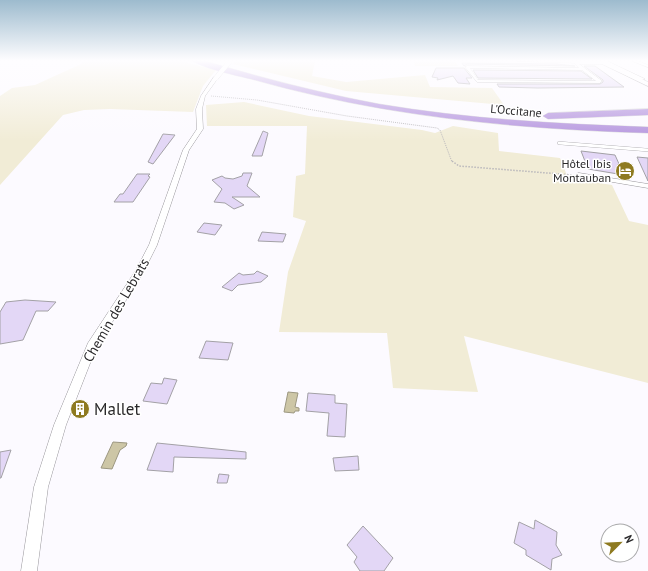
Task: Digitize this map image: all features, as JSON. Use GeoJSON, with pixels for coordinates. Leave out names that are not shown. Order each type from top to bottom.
{"type":"FeatureCollection","features":[{"type":"Feature","properties":{"kind":"highway","name":"L'Occitane"},"geometry":{"type":"LineString","coordinates":[[292,88],[342,100],[400,110],[493,122],[574,128],[648,130]]}},
{"type":"Feature","properties":{"kind":"highway","name":"L'Occitane"},"geometry":{"type":"LineString","coordinates":[[307,88],[368,101],[426,110],[515,120],[648,126]]}},
{"type":"Feature","properties":{"kind":"highway"},"geometry":{"type":"LineString","coordinates":[[342,100],[434,120],[493,129],[552,135],[648,140]]}},
{"type":"Feature","properties":{"kind":"highway"},"geometry":{"type":"LineString","coordinates":[[368,101],[510,115],[570,116],[648,112]]}},
{"type":"Feature","properties":{"kind":"street","name":"Chemin des Lebrats"},"geometry":{"type":"LineString","coordinates":[[29,571],[41,487],[60,425],[92,346],[140,271],[153,245],[186,150],[200,129],[199,109],[203,96],[209,88]]}},
{"type":"Feature","properties":{"kind":"street"},"geometry":{"type":"LineString","coordinates":[[579,175],[648,186]]}},
{"type":"Feature","properties":{"kind":"lane"},"geometry":{"type":"LineString","coordinates":[[559,143],[648,150]]}},
{"type":"Feature","properties":{"kind":"path"},"geometry":{"type":"LineString","coordinates":[[203,96],[250,98],[330,114],[437,128],[440,130],[452,162],[459,166],[579,175]]}},
{"type":"Feature","properties":{"kind":"shaded area"},"geometry":{"type":"Polygon","coordinates":[[[12,88],[202,88],[193,112],[110,109],[84,110],[63,115],[0,185],[0,96],[12,88]]]}},
{"type":"Feature","properties":{"kind":"shaded area"},"geometry":{"type":"Polygon","coordinates":[[[332,88],[492,88],[504,105],[346,91],[332,88]]]}},
{"type":"Feature","properties":{"kind":"shaded area"},"geometry":{"type":"Polygon","coordinates":[[[244,102],[309,116],[422,130],[435,133],[453,126],[498,133],[499,151],[560,158],[568,178],[612,185],[629,221],[648,225],[648,383],[464,336],[478,392],[393,388],[387,333],[279,332],[288,272],[306,221],[293,217],[296,176],[305,174],[307,126],[207,126],[206,105],[244,102]]]}},
{"type":"Feature","properties":{"kind":"shaded area"},"geometry":{"type":"Polygon","coordinates":[[[288,392],[298,393],[295,407],[299,408],[299,411],[295,411],[294,413],[284,412],[288,392]]]}},
{"type":"Feature","properties":{"kind":"shaded area"},"geometry":{"type":"Polygon","coordinates":[[[113,442],[127,443],[126,446],[120,450],[112,469],[101,468],[113,442]]]}},
{"type":"Feature","properties":{"kind":"building"},"geometry":{"type":"Polygon","coordinates":[[[263,131],[268,133],[262,156],[252,156],[263,131]]]}},
{"type":"Feature","properties":{"kind":"building"},"geometry":{"type":"Polygon","coordinates":[[[163,134],[175,135],[153,164],[148,162],[163,134]]]}},
{"type":"Feature","properties":{"kind":"building"},"geometry":{"type":"Polygon","coordinates":[[[581,151],[615,155],[624,175],[588,169],[581,151]]]}},
{"type":"Feature","properties":{"kind":"building"},"geometry":{"type":"Polygon","coordinates":[[[637,157],[648,158],[648,181],[637,157]]]}},
{"type":"Feature","properties":{"kind":"building"},"geometry":{"type":"Polygon","coordinates":[[[243,173],[252,173],[247,186],[260,197],[232,197],[244,205],[234,209],[225,203],[214,202],[222,189],[212,180],[222,176],[233,179],[242,176],[243,173]]]}},
{"type":"Feature","properties":{"kind":"building"},"geometry":{"type":"Polygon","coordinates":[[[137,174],[150,174],[148,176],[150,177],[133,202],[114,202],[120,194],[123,194],[137,174]]]}},
{"type":"Feature","properties":{"kind":"building"},"geometry":{"type":"Polygon","coordinates":[[[204,223],[222,225],[215,235],[197,232],[204,223]]]}},
{"type":"Feature","properties":{"kind":"building"},"geometry":{"type":"Polygon","coordinates":[[[262,232],[286,234],[283,242],[258,241],[262,232]]]}},
{"type":"Feature","properties":{"kind":"building"},"geometry":{"type":"Polygon","coordinates":[[[257,271],[268,276],[261,282],[238,285],[232,291],[222,287],[239,273],[243,275],[254,274],[257,271]]]}},
{"type":"Feature","properties":{"kind":"building"},"geometry":{"type":"Polygon","coordinates":[[[25,300],[56,302],[48,311],[36,311],[23,340],[0,344],[0,312],[6,302],[25,300]]]}},
{"type":"Feature","properties":{"kind":"building"},"geometry":{"type":"Polygon","coordinates":[[[206,341],[233,343],[228,360],[199,358],[206,341]]]}},
{"type":"Feature","properties":{"kind":"building"},"geometry":{"type":"Polygon","coordinates":[[[164,378],[177,380],[167,404],[143,401],[151,383],[162,384],[164,378]]]}},
{"type":"Feature","properties":{"kind":"building"},"geometry":{"type":"Polygon","coordinates":[[[308,393],[335,395],[335,403],[347,404],[345,437],[327,436],[329,413],[306,411],[308,393]]]}},
{"type":"Feature","properties":{"kind":"building"},"geometry":{"type":"Polygon","coordinates":[[[157,443],[246,452],[246,459],[174,457],[173,472],[147,470],[157,443]]]}},
{"type":"Feature","properties":{"kind":"building"},"geometry":{"type":"Polygon","coordinates":[[[11,450],[1,478],[0,478],[0,452],[11,450]]]}},
{"type":"Feature","properties":{"kind":"building"},"geometry":{"type":"Polygon","coordinates":[[[358,456],[359,470],[335,471],[333,458],[358,456]]]}},
{"type":"Feature","properties":{"kind":"building"},"geometry":{"type":"Polygon","coordinates":[[[219,474],[229,475],[227,483],[217,483],[219,474]]]}},
{"type":"Feature","properties":{"kind":"building"},"geometry":{"type":"Polygon","coordinates":[[[535,520],[557,532],[556,545],[562,555],[552,559],[551,570],[526,555],[526,550],[514,543],[519,522],[534,529],[535,520]]]}},
{"type":"Feature","properties":{"kind":"building"},"geometry":{"type":"Polygon","coordinates":[[[363,526],[393,558],[384,571],[360,571],[354,562],[357,557],[347,545],[363,526]]]}},
{"type":"Feature","properties":{"kind":"place","name":"Hôtel Ibis Montauban"},"geometry":{"type":"Point","coordinates":[625,171]}},
{"type":"Feature","properties":{"kind":"place","name":"Mallet"},"geometry":{"type":"Point","coordinates":[80,409]}}]}
